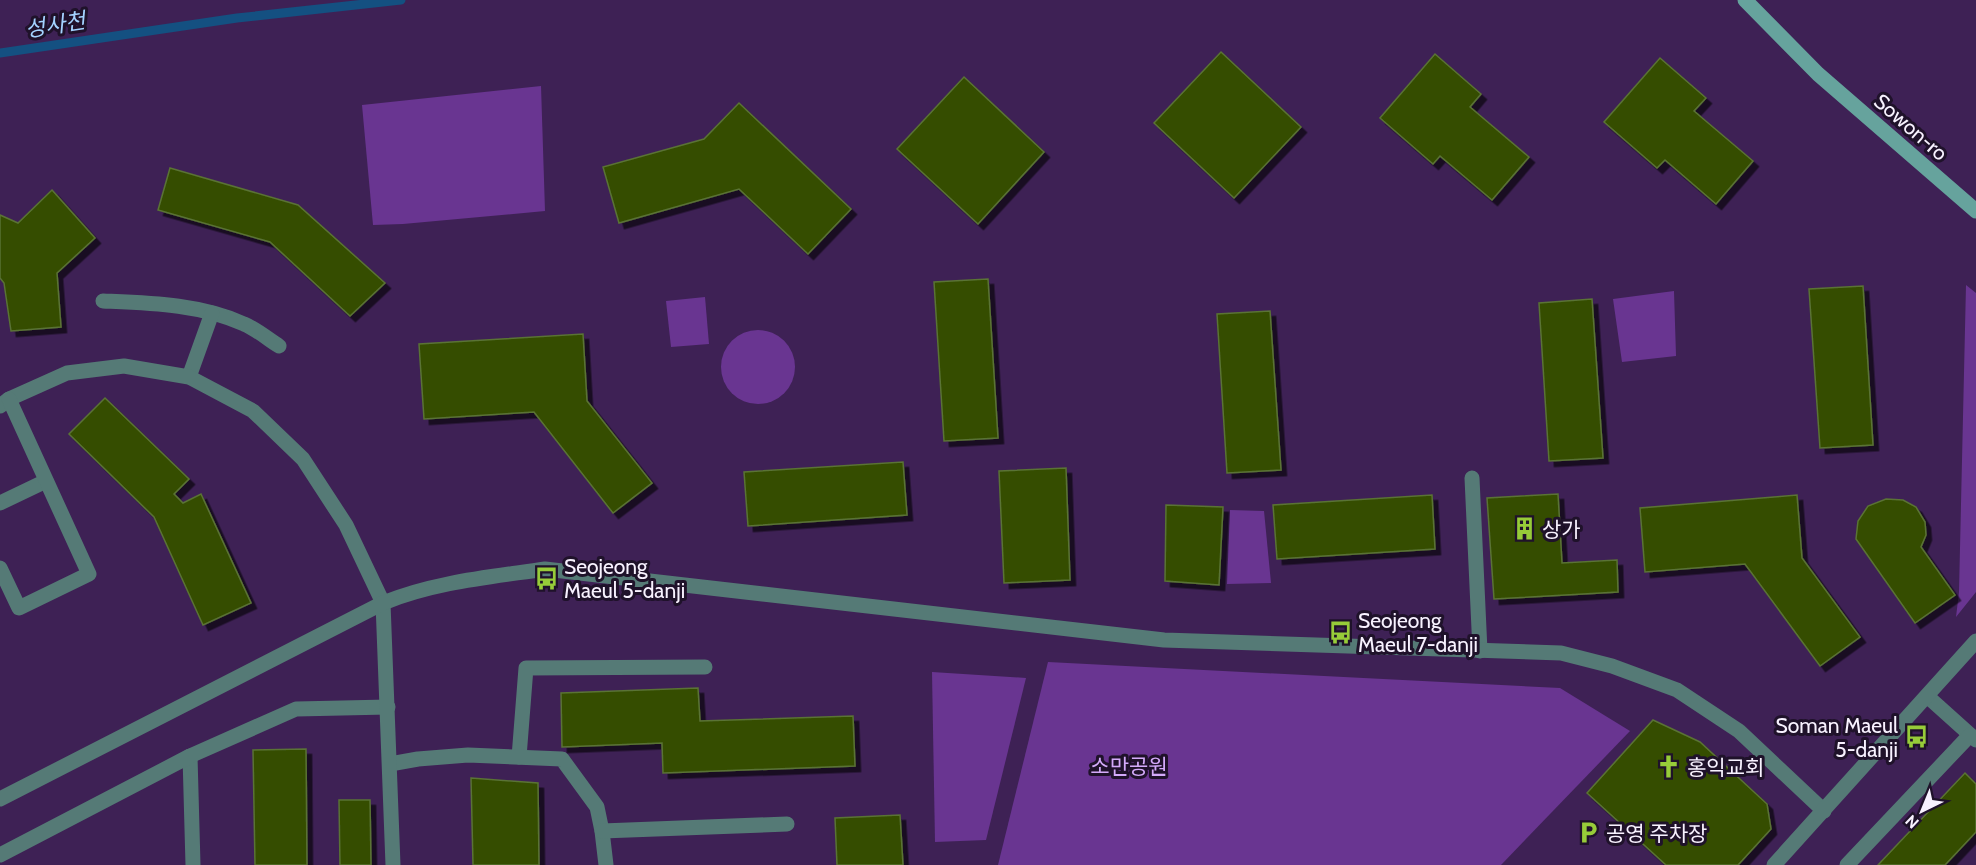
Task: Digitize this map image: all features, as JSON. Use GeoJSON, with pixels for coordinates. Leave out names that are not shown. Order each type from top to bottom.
{"type":"FeatureCollection","features":[{"type":"Feature","properties":{"kind":"main road","name":"Sowon-ro"},"geometry":{"type":"LineString","coordinates":[[1745,0],[1818,74],[1976,211]]}},
{"type":"Feature","properties":{"kind":"street"},"geometry":{"type":"LineString","coordinates":[[103,301],[166,304],[212,313],[244,324],[279,346]]}},
{"type":"Feature","properties":{"kind":"street"},"geometry":{"type":"LineString","coordinates":[[189,377],[212,313]]}},
{"type":"Feature","properties":{"kind":"street"},"geometry":{"type":"LineString","coordinates":[[0,568],[20,608],[89,574],[46,481],[4,402],[67,373],[124,366],[189,377],[253,411],[303,459],[346,525],[383,603],[393,865]]}},
{"type":"Feature","properties":{"kind":"street"},"geometry":{"type":"LineString","coordinates":[[1473,478],[1480,651]]}},
{"type":"Feature","properties":{"kind":"street"},"geometry":{"type":"LineString","coordinates":[[0,503],[46,481]]}},
{"type":"Feature","properties":{"kind":"street"},"geometry":{"type":"LineString","coordinates":[[0,799],[383,603],[402,595],[463,580],[545,569],[1164,640],[1561,653],[1612,666],[1677,690],[1739,731],[1824,811]]}},
{"type":"Feature","properties":{"kind":"street"},"geometry":{"type":"LineString","coordinates":[[1774,865],[1976,641]]}},
{"type":"Feature","properties":{"kind":"street"},"geometry":{"type":"LineString","coordinates":[[519,757],[526,668],[705,667]]}},
{"type":"Feature","properties":{"kind":"street"},"geometry":{"type":"LineString","coordinates":[[1847,865],[1973,737],[1927,696]]}},
{"type":"Feature","properties":{"kind":"street"},"geometry":{"type":"LineString","coordinates":[[0,855],[190,756],[296,709],[388,707]]}},
{"type":"Feature","properties":{"kind":"street"},"geometry":{"type":"LineString","coordinates":[[390,764],[468,755],[562,759],[597,807],[606,865]]}},
{"type":"Feature","properties":{"kind":"street"},"geometry":{"type":"LineString","coordinates":[[190,756],[193,865]]}},
{"type":"Feature","properties":{"kind":"street"},"geometry":{"type":"LineString","coordinates":[[602,831],[787,824]]}},
{"type":"Feature","properties":{"kind":"green space"},"geometry":{"type":"Polygon","coordinates":[[[541,86],[545,211],[373,225],[362,105],[541,86]]]}},
{"type":"Feature","properties":{"kind":"green space"},"geometry":{"type":"Polygon","coordinates":[[[1966,285],[1976,293],[1976,592],[1956,617],[1959,592],[1966,285]]]}},
{"type":"Feature","properties":{"kind":"green space"},"geometry":{"type":"Polygon","coordinates":[[[1674,291],[1676,356],[1622,362],[1613,299],[1674,291]]]}},
{"type":"Feature","properties":{"kind":"green space"},"geometry":{"type":"Polygon","coordinates":[[[705,297],[709,344],[671,347],[666,301],[705,297]]]}},
{"type":"Feature","properties":{"kind":"green space"},"geometry":{"type":"Polygon","coordinates":[[[751,330],[765,330],[779,336],[789,346],[795,360],[793,381],[779,398],[765,404],[751,404],[737,398],[727,388],[721,374],[721,360],[727,346],[737,336],[751,330]]]}},
{"type":"Feature","properties":{"kind":"green space"},"geometry":{"type":"Polygon","coordinates":[[[1230,510],[1264,511],[1271,583],[1227,584],[1230,510]]]}},
{"type":"Feature","properties":{"kind":"green space","name":"소만공원"},"geometry":{"type":"Polygon","coordinates":[[[1048,662],[1560,688],[1630,731],[1501,865],[998,865],[1048,662]]]}},
{"type":"Feature","properties":{"kind":"green space"},"geometry":{"type":"Polygon","coordinates":[[[932,672],[1026,678],[986,840],[935,842],[932,672]]]}},
{"type":"Feature","properties":{"kind":"building"},"geometry":{"type":"Polygon","coordinates":[[[1221,52],[1301,127],[1234,198],[1154,123],[1221,52]]]}},
{"type":"Feature","properties":{"kind":"building"},"geometry":{"type":"Polygon","coordinates":[[[1435,54],[1481,94],[1470,107],[1529,157],[1492,200],[1440,156],[1433,164],[1380,118],[1435,54]]]}},
{"type":"Feature","properties":{"kind":"building"},"geometry":{"type":"Polygon","coordinates":[[[1660,58],[1706,98],[1694,111],[1753,161],[1716,204],[1665,160],[1657,168],[1604,122],[1660,58]]]}},
{"type":"Feature","properties":{"kind":"building"},"geometry":{"type":"Polygon","coordinates":[[[964,77],[1044,152],[978,224],[897,149],[964,77]]]}},
{"type":"Feature","properties":{"kind":"building"},"geometry":{"type":"Polygon","coordinates":[[[739,103],[851,209],[808,254],[739,189],[619,223],[603,167],[704,139],[739,103]]]}},
{"type":"Feature","properties":{"kind":"building"},"geometry":{"type":"Polygon","coordinates":[[[170,168],[298,205],[385,283],[350,316],[270,242],[158,210],[170,168]]]}},
{"type":"Feature","properties":{"kind":"building"},"geometry":{"type":"Polygon","coordinates":[[[52,190],[95,238],[57,273],[61,327],[11,331],[4,283],[0,278],[0,215],[18,223],[52,190]]]}},
{"type":"Feature","properties":{"kind":"building"},"geometry":{"type":"Polygon","coordinates":[[[988,279],[998,438],[944,441],[934,282],[988,279]]]}},
{"type":"Feature","properties":{"kind":"building"},"geometry":{"type":"Polygon","coordinates":[[[1863,286],[1873,445],[1820,448],[1809,289],[1863,286]]]}},
{"type":"Feature","properties":{"kind":"building"},"geometry":{"type":"Polygon","coordinates":[[[1592,299],[1603,458],[1549,461],[1539,303],[1592,299]]]}},
{"type":"Feature","properties":{"kind":"building"},"geometry":{"type":"Polygon","coordinates":[[[1270,311],[1281,470],[1227,473],[1217,314],[1270,311]]]}},
{"type":"Feature","properties":{"kind":"building"},"geometry":{"type":"Polygon","coordinates":[[[583,334],[587,401],[652,483],[613,513],[534,412],[424,419],[419,344],[583,334]]]}},
{"type":"Feature","properties":{"kind":"building"},"geometry":{"type":"Polygon","coordinates":[[[105,398],[189,479],[174,494],[183,503],[201,494],[251,603],[203,625],[154,517],[69,434],[105,398]]]}},
{"type":"Feature","properties":{"kind":"building"},"geometry":{"type":"Polygon","coordinates":[[[903,462],[907,515],[748,526],[744,472],[903,462]]]}},
{"type":"Feature","properties":{"kind":"building"},"geometry":{"type":"Polygon","coordinates":[[[1066,468],[1070,580],[1004,583],[999,471],[1066,468]]]}},
{"type":"Feature","properties":{"kind":"building","name":"상가"},"geometry":{"type":"Polygon","coordinates":[[[1558,494],[1562,563],[1617,560],[1618,592],[1494,599],[1487,498],[1558,494]]]}},
{"type":"Feature","properties":{"kind":"building"},"geometry":{"type":"Polygon","coordinates":[[[1432,495],[1435,549],[1277,559],[1273,505],[1432,495]]]}},
{"type":"Feature","properties":{"kind":"building"},"geometry":{"type":"Polygon","coordinates":[[[1797,495],[1802,558],[1860,637],[1820,666],[1745,564],[1645,572],[1640,508],[1797,495]]]}},
{"type":"Feature","properties":{"kind":"building"},"geometry":{"type":"Polygon","coordinates":[[[1886,499],[1903,500],[1916,507],[1925,522],[1926,535],[1921,547],[1955,595],[1915,623],[1856,539],[1858,521],[1868,506],[1886,499]]]}},
{"type":"Feature","properties":{"kind":"building"},"geometry":{"type":"Polygon","coordinates":[[[1166,505],[1223,507],[1219,585],[1165,581],[1166,505]]]}},
{"type":"Feature","properties":{"kind":"building"},"geometry":{"type":"Polygon","coordinates":[[[698,688],[700,721],[853,716],[855,766],[663,773],[662,743],[562,747],[561,693],[698,688]]]}},
{"type":"Feature","properties":{"kind":"building","name":"홍익교회"},"geometry":{"type":"Polygon","coordinates":[[[1653,720],[1700,742],[1767,804],[1771,829],[1738,865],[1666,865],[1587,793],[1653,720]]]}},
{"type":"Feature","properties":{"kind":"building"},"geometry":{"type":"Polygon","coordinates":[[[306,749],[307,865],[255,865],[253,750],[306,749]]]}},
{"type":"Feature","properties":{"kind":"building"},"geometry":{"type":"Polygon","coordinates":[[[1965,773],[1976,784],[1976,832],[1945,865],[1878,865],[1965,773]]]}},
{"type":"Feature","properties":{"kind":"building"},"geometry":{"type":"Polygon","coordinates":[[[471,778],[538,783],[539,865],[473,865],[471,778]]]}},
{"type":"Feature","properties":{"kind":"building"},"geometry":{"type":"Polygon","coordinates":[[[339,800],[370,800],[371,865],[340,865],[339,800]]]}},
{"type":"Feature","properties":{"kind":"building"},"geometry":{"type":"Polygon","coordinates":[[[900,815],[903,865],[837,865],[835,818],[900,815]]]}},
{"type":"Feature","properties":{"kind":"waterway","name":"성사천"},"geometry":{"type":"LineString","coordinates":[[0,53],[237,18],[401,0]]}},
{"type":"Feature","properties":{"kind":"place","name":"상가"},"geometry":{"type":"Point","coordinates":[1524,529]}},
{"type":"Feature","properties":{"kind":"place","name":"Seojeong Maeul 5-danji"},"geometry":{"type":"Point","coordinates":[546,578]}},
{"type":"Feature","properties":{"kind":"place","name":"Seojeong Maeul 7-danji"},"geometry":{"type":"Point","coordinates":[1340,632]}},
{"type":"Feature","properties":{"kind":"place","name":"Soman Maeul 5-danji"},"geometry":{"type":"Point","coordinates":[1916,737]}},
{"type":"Feature","properties":{"kind":"place","name":"홍익교회"},"geometry":{"type":"Point","coordinates":[1669,767]}},
{"type":"Feature","properties":{"kind":"place","name":"공영 주차장"},"geometry":{"type":"Point","coordinates":[1588,833]}}]}
